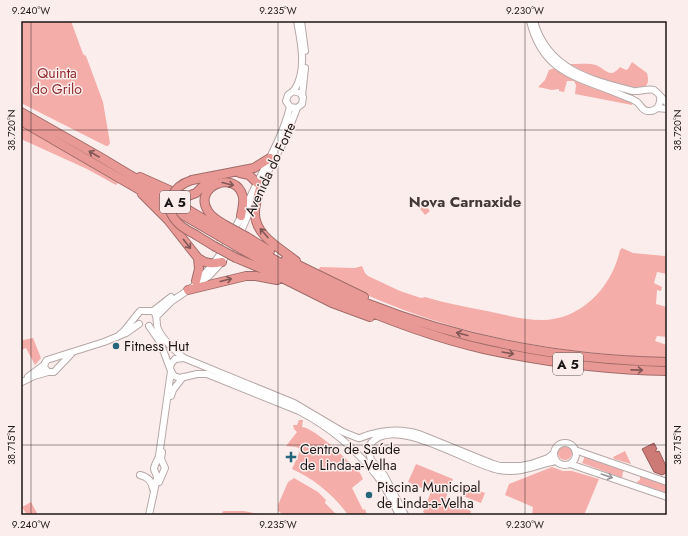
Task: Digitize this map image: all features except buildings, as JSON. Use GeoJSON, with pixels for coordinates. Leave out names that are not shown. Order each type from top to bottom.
{"type":"FeatureCollection","features":[{"type":"Feature","properties":{"kind":"highway","name":"A 5"},"geometry":{"type":"LineString","coordinates":[[21,112],[69,139],[222,231]]}},
{"type":"Feature","properties":{"kind":"highway","name":"A 5"},"geometry":{"type":"LineString","coordinates":[[21,121],[137,188],[332,288],[394,314],[452,332],[500,344],[568,355],[630,361],[667,362]]}},
{"type":"Feature","properties":{"kind":"highway"},"geometry":{"type":"LineString","coordinates":[[270,158],[258,167],[192,180],[182,184],[174,191],[171,198],[170,209],[172,215],[177,222],[214,246],[236,258],[270,272],[332,304],[362,315],[399,323]]}},
{"type":"Feature","properties":{"kind":"highway"},"geometry":{"type":"LineString","coordinates":[[238,172],[250,175],[259,186],[254,211],[256,223],[262,233],[304,268]]}},
{"type":"Feature","properties":{"kind":"highway"},"geometry":{"type":"LineString","coordinates":[[127,174],[140,176],[182,196],[188,196],[196,193],[207,182],[216,176]]}},
{"type":"Feature","properties":{"kind":"highway"},"geometry":{"type":"LineString","coordinates":[[222,231],[206,207],[205,200],[207,193],[215,184],[222,182],[230,183],[238,189],[243,200],[241,216]]}},
{"type":"Feature","properties":{"kind":"highway"},"geometry":{"type":"LineString","coordinates":[[137,188],[168,220],[198,258],[202,261],[213,264],[222,262]]}},
{"type":"Feature","properties":{"kind":"highway"},"geometry":{"type":"LineString","coordinates":[[244,243],[304,268],[375,302],[394,314]]}},
{"type":"Feature","properties":{"kind":"highway","name":"A 5"},"geometry":{"type":"LineString","coordinates":[[244,243],[295,279],[329,295],[423,332],[484,349],[558,362],[631,370],[667,371]]}},
{"type":"Feature","properties":{"kind":"highway"},"geometry":{"type":"LineString","coordinates":[[196,281],[200,269],[198,258]]}},
{"type":"Feature","properties":{"kind":"highway"},"geometry":{"type":"LineString","coordinates":[[188,290],[246,276],[269,277],[293,285]]}},
{"type":"Feature","properties":{"kind":"street","name":"Avenida do Forte"},"geometry":{"type":"LineString","coordinates":[[294,107],[288,104],[286,99],[289,94],[294,91],[298,83],[301,68],[301,48],[296,21]]}},
{"type":"Feature","properties":{"kind":"street","name":"Avenida do Forte"},"geometry":{"type":"LineString","coordinates":[[156,316],[172,301],[208,276],[222,262],[242,229],[270,158],[294,107],[302,104],[305,57],[301,21]]}},
{"type":"Feature","properties":{"kind":"street"},"geometry":{"type":"LineString","coordinates":[[530,21],[540,46],[559,68],[580,80],[620,94],[639,103]]}},
{"type":"Feature","properties":{"kind":"street"},"geometry":{"type":"LineString","coordinates":[[534,21],[546,48],[565,66],[578,74],[598,81],[635,91],[653,90],[667,103]]}},
{"type":"Feature","properties":{"kind":"street"},"geometry":{"type":"LineString","coordinates":[[294,91],[300,93],[302,96]]}},
{"type":"Feature","properties":{"kind":"street"},"geometry":{"type":"LineString","coordinates":[[644,91],[639,96],[639,103],[641,108],[646,111],[652,111],[657,108],[660,102],[660,97]]}},
{"type":"Feature","properties":{"kind":"street","name":"Avenida do Forte"},"geometry":{"type":"LineString","coordinates":[[156,316],[170,298],[196,281],[213,264],[230,238],[285,139],[294,107]]}},
{"type":"Feature","properties":{"kind":"street"},"geometry":{"type":"LineString","coordinates":[[657,108],[667,109]]}},
{"type":"Feature","properties":{"kind":"street"},"geometry":{"type":"LineString","coordinates":[[117,337],[124,331],[140,311],[156,316]]}},
{"type":"Feature","properties":{"kind":"street"},"geometry":{"type":"LineString","coordinates":[[136,316],[136,320],[139,324]]}},
{"type":"Feature","properties":{"kind":"street"},"geometry":{"type":"LineString","coordinates":[[22,383],[31,374],[44,365],[47,360],[52,360],[117,337],[139,324],[149,326],[154,324],[156,316]]}},
{"type":"Feature","properties":{"kind":"street"},"geometry":{"type":"LineString","coordinates":[[156,316],[158,329],[172,348],[186,359],[191,368],[189,373],[176,386],[172,393],[161,457],[159,464],[154,468],[160,472]]}},
{"type":"Feature","properties":{"kind":"street"},"geometry":{"type":"LineString","coordinates":[[149,326],[160,342],[174,376],[207,374],[295,409],[319,423],[355,451],[380,481],[399,515]]}},
{"type":"Feature","properties":{"kind":"street"},"geometry":{"type":"LineString","coordinates":[[22,383],[34,376],[54,372],[67,357],[77,350]]}},
{"type":"Feature","properties":{"kind":"street"},"geometry":{"type":"LineString","coordinates":[[149,515],[156,478],[165,468],[159,464],[158,456],[169,392],[171,364],[178,358],[186,359],[294,403],[343,432],[366,440],[372,460],[384,475],[405,515]]}},
{"type":"Feature","properties":{"kind":"street"},"geometry":{"type":"LineString","coordinates":[[52,360],[56,362],[57,368]]}},
{"type":"Feature","properties":{"kind":"street"},"geometry":{"type":"LineString","coordinates":[[44,365],[44,368],[48,372]]}},
{"type":"Feature","properties":{"kind":"street"},"geometry":{"type":"LineString","coordinates":[[355,451],[353,443],[359,438],[390,430],[410,431],[493,464],[508,467],[531,464],[548,458],[554,453],[557,446],[564,442],[571,444],[575,450],[576,456],[570,464]]}},
{"type":"Feature","properties":{"kind":"street"},"geometry":{"type":"LineString","coordinates":[[355,451],[364,453],[373,440],[392,434],[401,434],[413,437],[482,465],[500,470],[525,470],[556,461]]}},
{"type":"Feature","properties":{"kind":"street"},"geometry":{"type":"LineString","coordinates":[[575,450],[667,482]]}},
{"type":"Feature","properties":{"kind":"street"},"geometry":{"type":"LineString","coordinates":[[554,453],[556,461],[561,464],[570,464],[667,497]]}},
{"type":"Feature","properties":{"kind":"street"},"geometry":{"type":"LineString","coordinates":[[153,515],[160,472]]}},
{"type":"Feature","properties":{"kind":"street"},"geometry":{"type":"LineString","coordinates":[[140,475],[149,479],[153,490]]}},
{"type":"Feature","properties":{"kind":"green space","name":"Quinta do Grilo"},"geometry":{"type":"Polygon","coordinates":[[[21,21],[71,21],[103,102],[110,143],[108,146],[21,103],[21,21]]]}},
{"type":"Feature","properties":{"kind":"green space"},"geometry":{"type":"Polygon","coordinates":[[[632,62],[647,73],[648,82],[646,86],[638,88],[629,87],[607,81],[570,64],[594,64],[611,73],[617,71],[620,67],[626,70],[628,69],[632,62]]]}},
{"type":"Feature","properties":{"kind":"green space"},"geometry":{"type":"Polygon","coordinates":[[[555,68],[573,79],[632,103],[632,105],[575,94],[576,85],[574,81],[567,81],[564,92],[559,91],[559,89],[552,90],[538,87],[545,80],[549,70],[555,68]]]}},
{"type":"Feature","properties":{"kind":"green space"},"geometry":{"type":"Polygon","coordinates":[[[21,125],[118,183],[116,185],[87,169],[21,139],[21,125]]]}},
{"type":"Feature","properties":{"kind":"green space"},"geometry":{"type":"Polygon","coordinates":[[[422,201],[430,211],[425,215],[417,205],[422,201]]]}},
{"type":"Feature","properties":{"kind":"green space"},"geometry":{"type":"Polygon","coordinates":[[[622,248],[633,253],[665,256],[667,250],[667,274],[657,272],[654,283],[662,287],[661,291],[657,290],[656,304],[667,307],[667,337],[657,336],[655,341],[667,345],[667,358],[560,349],[489,336],[420,316],[369,296],[318,271],[320,267],[355,268],[362,266],[368,276],[400,291],[421,298],[425,297],[514,317],[542,320],[556,319],[582,308],[593,299],[610,277],[622,248]]]}},
{"type":"Feature","properties":{"kind":"green space"},"geometry":{"type":"Polygon","coordinates":[[[21,338],[23,340],[33,338],[41,358],[35,365],[26,348],[21,350],[21,338]]]}},
{"type":"Feature","properties":{"kind":"green space"},"geometry":{"type":"Polygon","coordinates":[[[299,420],[303,420],[302,427],[315,433],[323,439],[360,473],[363,479],[352,488],[367,515],[348,515],[337,501],[316,482],[292,469],[301,449],[286,446],[297,432],[293,425],[297,425],[299,420]]]}},
{"type":"Feature","properties":{"kind":"green space"},"geometry":{"type":"Polygon","coordinates":[[[562,446],[568,446],[572,450],[572,456],[568,460],[562,460],[558,456],[558,450],[562,446]]]}},
{"type":"Feature","properties":{"kind":"green space"},"geometry":{"type":"Polygon","coordinates":[[[625,451],[631,464],[614,459],[613,457],[625,451]]]}},
{"type":"Feature","properties":{"kind":"green space"},"geometry":{"type":"Polygon","coordinates":[[[584,456],[625,470],[622,478],[582,463],[584,456]]]}},
{"type":"Feature","properties":{"kind":"green space"},"geometry":{"type":"Polygon","coordinates":[[[416,464],[453,479],[445,500],[471,511],[470,515],[427,515],[423,512],[431,492],[408,482],[416,464]]]}},
{"type":"Feature","properties":{"kind":"green space"},"geometry":{"type":"Polygon","coordinates":[[[552,467],[599,479],[584,515],[532,515],[533,507],[505,495],[509,484],[552,467]]]}},
{"type":"Feature","properties":{"kind":"green space"},"geometry":{"type":"Polygon","coordinates":[[[640,476],[667,485],[667,493],[637,483],[640,480],[640,476]]]}},
{"type":"Feature","properties":{"kind":"green space"},"geometry":{"type":"Polygon","coordinates":[[[294,478],[318,492],[326,500],[325,503],[337,515],[284,515],[278,511],[278,505],[288,482],[294,478]]]}},
{"type":"Feature","properties":{"kind":"green space"},"geometry":{"type":"Polygon","coordinates":[[[467,486],[485,493],[481,503],[463,496],[467,486]]]}},
{"type":"Feature","properties":{"kind":"green space"},"geometry":{"type":"Polygon","coordinates":[[[31,502],[38,515],[27,515],[22,507],[31,502]]]}},
{"type":"Feature","properties":{"kind":"green space"},"geometry":{"type":"Polygon","coordinates":[[[244,511],[263,515],[224,515],[222,512],[244,511]]]}},
{"type":"Feature","properties":{"kind":"shaded area"},"geometry":{"type":"Polygon","coordinates":[[[654,443],[657,449],[656,452],[659,451],[667,468],[667,474],[662,475],[654,472],[642,449],[654,443]]]}},
{"type":"Feature","properties":{"kind":"place","name":"Fitness Hut"},"geometry":{"type":"Point","coordinates":[116,346]}},
{"type":"Feature","properties":{"kind":"place","name":"Centro de Saúde de Linda-a-Velha"},"geometry":{"type":"Point","coordinates":[291,457]}},
{"type":"Feature","properties":{"kind":"place","name":"Piscina Municipal de Linda-a-Velha"},"geometry":{"type":"Point","coordinates":[369,495]}},
{"type":"Feature","properties":{"kind":"district","name":"Nova Carnaxide"},"geometry":{"type":"Point","coordinates":[465,202]}}]}
